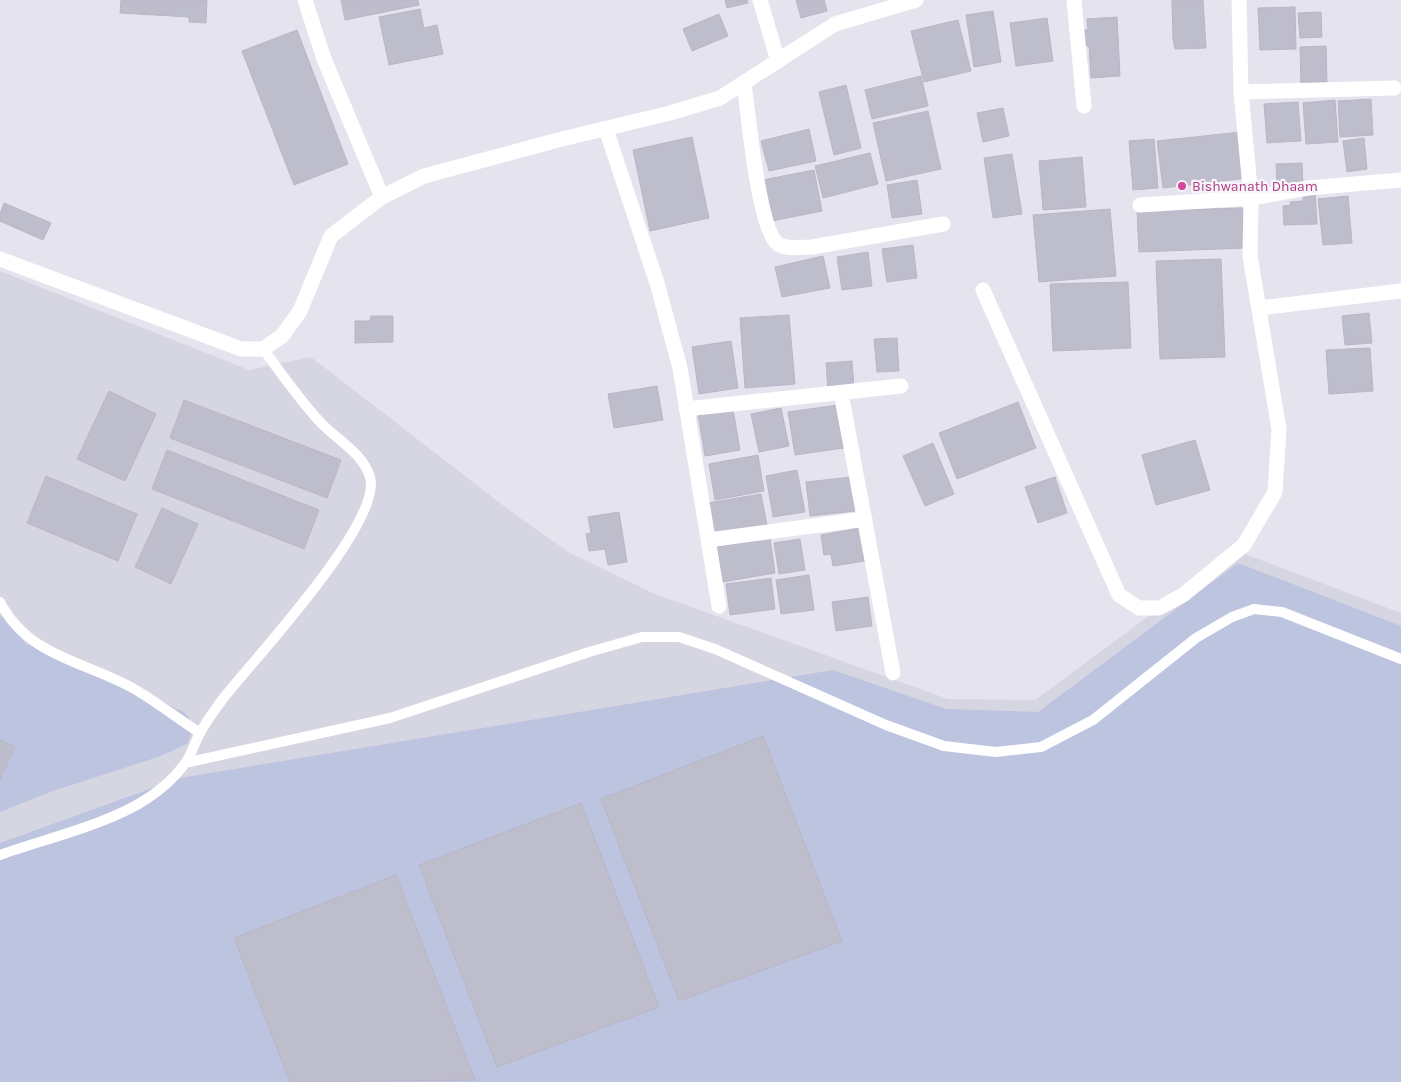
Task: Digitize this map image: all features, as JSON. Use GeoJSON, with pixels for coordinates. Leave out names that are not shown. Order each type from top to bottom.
{"type":"FeatureCollection","features":[{"type":"Feature","properties":{"kind":"street"},"geometry":{"type":"LineString","coordinates":[[306,0],[324,59],[382,197]]}},
{"type":"Feature","properties":{"kind":"street"},"geometry":{"type":"LineString","coordinates":[[760,0],[778,61]]}},
{"type":"Feature","properties":{"kind":"street"},"geometry":{"type":"LineString","coordinates":[[0,260],[241,349],[263,349],[282,336],[300,311],[331,236],[382,197],[424,176],[670,113],[720,98],[835,24],[916,0]]}},
{"type":"Feature","properties":{"kind":"street"},"geometry":{"type":"LineString","coordinates":[[1074,0],[1084,106]]}},
{"type":"Feature","properties":{"kind":"street"},"geometry":{"type":"LineString","coordinates":[[983,290],[1119,595],[1139,608],[1159,608],[1183,595],[1244,545],[1275,492],[1279,429],[1250,256],[1251,198],[1241,92],[1239,0]]}},
{"type":"Feature","properties":{"kind":"street"},"geometry":{"type":"LineString","coordinates":[[744,82],[760,200],[770,234],[778,244],[792,248],[812,247],[943,224]]}},
{"type":"Feature","properties":{"kind":"street"},"geometry":{"type":"LineString","coordinates":[[1241,92],[1394,88]]}},
{"type":"Feature","properties":{"kind":"street"},"geometry":{"type":"LineString","coordinates":[[606,128],[657,283],[680,368],[719,606]]}},
{"type":"Feature","properties":{"kind":"street"},"geometry":{"type":"LineString","coordinates":[[1140,206],[1251,198],[1308,188],[1401,180]]}},
{"type":"Feature","properties":{"kind":"street"},"geometry":{"type":"LineString","coordinates":[[1259,308],[1401,291]]}},
{"type":"Feature","properties":{"kind":"street"},"geometry":{"type":"LineString","coordinates":[[686,408],[902,386]]}},
{"type":"Feature","properties":{"kind":"street"},"geometry":{"type":"LineString","coordinates":[[841,393],[893,673]]}},
{"type":"Feature","properties":{"kind":"street"},"geometry":{"type":"LineString","coordinates":[[708,540],[865,519]]}},
{"type":"Feature","properties":{"kind":"lane"},"geometry":{"type":"LineString","coordinates":[[0,855],[113,816],[146,800],[167,784],[185,764],[200,733],[223,700],[307,600],[342,549],[371,491],[370,477],[362,462],[322,423],[263,349]]}},
{"type":"Feature","properties":{"kind":"lane"},"geometry":{"type":"LineString","coordinates":[[0,602],[8,618],[37,646],[135,690],[200,733]]}},
{"type":"Feature","properties":{"kind":"lane"},"geometry":{"type":"LineString","coordinates":[[185,764],[390,718],[579,655],[642,637],[679,637],[715,649],[886,725],[944,746],[996,752],[1041,746],[1093,720],[1196,638],[1232,617],[1254,609],[1282,612],[1401,658]]}},
{"type":"Feature","properties":{"kind":"shaded area"},"geometry":{"type":"Polygon","coordinates":[[[0,271],[249,370],[311,357],[513,513],[570,553],[655,594],[948,699],[1035,700],[1237,551],[1401,613],[1401,1082],[0,1082],[0,271]]]}},
{"type":"Feature","properties":{"kind":"shaded area"},"geometry":{"type":"Polygon","coordinates":[[[1238,563],[1401,626],[1401,1082],[0,1082],[0,843],[180,778],[833,670],[946,709],[1038,712],[1238,563]]]}},
{"type":"Feature","properties":{"kind":"shaded area"},"geometry":{"type":"Polygon","coordinates":[[[0,615],[26,644],[184,712],[190,720],[192,727],[187,744],[158,757],[50,792],[0,812],[0,615]]]}},
{"type":"Feature","properties":{"kind":"building"},"geometry":{"type":"Polygon","coordinates":[[[121,0],[207,0],[206,23],[189,22],[189,17],[120,13],[121,0]]]}},
{"type":"Feature","properties":{"kind":"building"},"geometry":{"type":"Polygon","coordinates":[[[341,0],[418,0],[419,5],[345,20],[341,0]]]}},
{"type":"Feature","properties":{"kind":"building"},"geometry":{"type":"Polygon","coordinates":[[[725,0],[747,0],[748,3],[727,8],[725,0]]]}},
{"type":"Feature","properties":{"kind":"building"},"geometry":{"type":"Polygon","coordinates":[[[796,0],[824,0],[827,11],[801,18],[796,0]]]}},
{"type":"Feature","properties":{"kind":"building"},"geometry":{"type":"Polygon","coordinates":[[[1172,0],[1203,0],[1206,48],[1175,49],[1172,0]]]}},
{"type":"Feature","properties":{"kind":"building"},"geometry":{"type":"Polygon","coordinates":[[[1295,7],[1296,49],[1260,50],[1258,8],[1295,7]]]}},
{"type":"Feature","properties":{"kind":"building"},"geometry":{"type":"Polygon","coordinates":[[[420,9],[424,28],[437,25],[443,54],[389,65],[379,17],[420,9]]]}},
{"type":"Feature","properties":{"kind":"building"},"geometry":{"type":"Polygon","coordinates":[[[993,11],[1001,62],[974,67],[966,15],[993,11]]]}},
{"type":"Feature","properties":{"kind":"building"},"geometry":{"type":"Polygon","coordinates":[[[1321,12],[1322,37],[1300,38],[1298,13],[1321,12]]]}},
{"type":"Feature","properties":{"kind":"building"},"geometry":{"type":"Polygon","coordinates":[[[719,14],[728,36],[692,51],[683,29],[719,14]]]}},
{"type":"Feature","properties":{"kind":"building"},"geometry":{"type":"Polygon","coordinates":[[[1117,17],[1120,76],[1091,78],[1089,46],[1084,46],[1083,30],[1088,30],[1087,19],[1117,17]]]}},
{"type":"Feature","properties":{"kind":"building"},"geometry":{"type":"Polygon","coordinates":[[[1047,18],[1053,61],[1016,66],[1010,23],[1047,18]]]}},
{"type":"Feature","properties":{"kind":"building"},"geometry":{"type":"Polygon","coordinates":[[[958,20],[971,71],[924,82],[911,31],[958,20]]]}},
{"type":"Feature","properties":{"kind":"building"},"geometry":{"type":"Polygon","coordinates":[[[297,30],[348,164],[294,185],[242,51],[297,30]]]}},
{"type":"Feature","properties":{"kind":"building"},"geometry":{"type":"Polygon","coordinates":[[[1326,46],[1327,82],[1301,83],[1300,47],[1326,46]]]}},
{"type":"Feature","properties":{"kind":"building"},"geometry":{"type":"Polygon","coordinates":[[[921,76],[928,106],[872,119],[865,90],[921,76]]]}},
{"type":"Feature","properties":{"kind":"building"},"geometry":{"type":"Polygon","coordinates":[[[846,85],[861,148],[834,155],[819,92],[846,85]]]}},
{"type":"Feature","properties":{"kind":"building"},"geometry":{"type":"Polygon","coordinates":[[[1371,99],[1373,135],[1340,137],[1338,101],[1371,99]]]}},
{"type":"Feature","properties":{"kind":"building"},"geometry":{"type":"Polygon","coordinates":[[[1335,100],[1338,142],[1306,144],[1303,103],[1335,100]]]}},
{"type":"Feature","properties":{"kind":"building"},"geometry":{"type":"Polygon","coordinates":[[[1298,102],[1301,141],[1267,143],[1264,104],[1298,102]]]}},
{"type":"Feature","properties":{"kind":"building"},"geometry":{"type":"Polygon","coordinates":[[[1003,108],[1009,136],[983,142],[977,113],[1003,108]]]}},
{"type":"Feature","properties":{"kind":"building"},"geometry":{"type":"Polygon","coordinates":[[[928,111],[941,169],[886,181],[873,123],[928,111]]]}},
{"type":"Feature","properties":{"kind":"building"},"geometry":{"type":"Polygon","coordinates":[[[809,129],[816,161],[769,171],[761,141],[809,129]]]}},
{"type":"Feature","properties":{"kind":"building"},"geometry":{"type":"Polygon","coordinates":[[[1241,132],[1247,178],[1163,188],[1157,141],[1241,132]]]}},
{"type":"Feature","properties":{"kind":"building"},"geometry":{"type":"Polygon","coordinates":[[[692,137],[709,218],[650,231],[633,150],[692,137]]]}},
{"type":"Feature","properties":{"kind":"building"},"geometry":{"type":"Polygon","coordinates":[[[1364,138],[1367,169],[1347,172],[1343,141],[1364,138]]]}},
{"type":"Feature","properties":{"kind":"building"},"geometry":{"type":"Polygon","coordinates":[[[1154,139],[1158,188],[1133,190],[1129,141],[1154,139]]]}},
{"type":"Feature","properties":{"kind":"building"},"geometry":{"type":"Polygon","coordinates":[[[870,153],[878,184],[823,198],[815,166],[870,153]]]}},
{"type":"Feature","properties":{"kind":"building"},"geometry":{"type":"Polygon","coordinates":[[[1012,154],[1022,214],[993,218],[984,158],[1012,154]]]}},
{"type":"Feature","properties":{"kind":"building"},"geometry":{"type":"Polygon","coordinates":[[[1082,157],[1086,207],[1043,210],[1039,161],[1082,157]]]}},
{"type":"Feature","properties":{"kind":"building"},"geometry":{"type":"Polygon","coordinates":[[[1302,163],[1303,185],[1277,186],[1276,164],[1302,163]]]}},
{"type":"Feature","properties":{"kind":"building"},"geometry":{"type":"Polygon","coordinates":[[[814,170],[822,211],[772,221],[763,180],[814,170]]]}},
{"type":"Feature","properties":{"kind":"building"},"geometry":{"type":"Polygon","coordinates":[[[917,180],[922,214],[892,218],[887,185],[917,180]]]}},
{"type":"Feature","properties":{"kind":"building"},"geometry":{"type":"Polygon","coordinates":[[[1315,191],[1317,224],[1284,225],[1283,206],[1291,205],[1290,202],[1303,201],[1303,192],[1315,191]]]}},
{"type":"Feature","properties":{"kind":"building"},"geometry":{"type":"Polygon","coordinates":[[[1348,196],[1352,243],[1323,245],[1318,199],[1348,196]]]}},
{"type":"Feature","properties":{"kind":"building"},"geometry":{"type":"Polygon","coordinates":[[[4,203],[51,223],[43,240],[0,221],[0,214],[4,203]]]}},
{"type":"Feature","properties":{"kind":"building"},"geometry":{"type":"Polygon","coordinates":[[[1243,208],[1245,248],[1139,252],[1137,211],[1243,208]]]}},
{"type":"Feature","properties":{"kind":"building"},"geometry":{"type":"Polygon","coordinates":[[[1110,209],[1116,276],[1039,282],[1033,215],[1110,209]]]}},
{"type":"Feature","properties":{"kind":"building"},"geometry":{"type":"Polygon","coordinates":[[[913,245],[917,278],[887,282],[882,249],[913,245]]]}},
{"type":"Feature","properties":{"kind":"building"},"geometry":{"type":"Polygon","coordinates":[[[868,252],[872,286],[842,290],[837,257],[868,252]]]}},
{"type":"Feature","properties":{"kind":"building"},"geometry":{"type":"Polygon","coordinates":[[[823,256],[830,288],[782,297],[775,267],[823,256]]]}},
{"type":"Feature","properties":{"kind":"building"},"geometry":{"type":"Polygon","coordinates":[[[1221,259],[1225,357],[1160,359],[1156,261],[1221,259]]]}},
{"type":"Feature","properties":{"kind":"building"},"geometry":{"type":"Polygon","coordinates":[[[1128,282],[1131,348],[1053,351],[1050,284],[1128,282]]]}},
{"type":"Feature","properties":{"kind":"building"},"geometry":{"type":"Polygon","coordinates":[[[1369,313],[1372,343],[1345,345],[1342,316],[1369,313]]]}},
{"type":"Feature","properties":{"kind":"building"},"geometry":{"type":"Polygon","coordinates":[[[789,315],[795,384],[745,388],[740,318],[789,315]]]}},
{"type":"Feature","properties":{"kind":"building"},"geometry":{"type":"Polygon","coordinates":[[[371,316],[393,316],[393,342],[355,343],[355,321],[370,321],[371,316]]]}},
{"type":"Feature","properties":{"kind":"building"},"geometry":{"type":"Polygon","coordinates":[[[897,338],[899,371],[877,372],[874,339],[897,338]]]}},
{"type":"Feature","properties":{"kind":"building"},"geometry":{"type":"Polygon","coordinates":[[[731,341],[738,388],[699,394],[692,347],[731,341]]]}},
{"type":"Feature","properties":{"kind":"building"},"geometry":{"type":"Polygon","coordinates":[[[1370,348],[1373,391],[1329,394],[1326,350],[1370,348]]]}},
{"type":"Feature","properties":{"kind":"building"},"geometry":{"type":"Polygon","coordinates":[[[852,361],[854,387],[828,389],[826,363],[852,361]]]}},
{"type":"Feature","properties":{"kind":"building"},"geometry":{"type":"Polygon","coordinates":[[[657,386],[663,420],[614,428],[608,394],[657,386]]]}},
{"type":"Feature","properties":{"kind":"building"},"geometry":{"type":"Polygon","coordinates":[[[109,391],[156,414],[125,481],[77,459],[109,391]]]}},
{"type":"Feature","properties":{"kind":"building"},"geometry":{"type":"Polygon","coordinates":[[[184,400],[341,460],[327,498],[170,438],[184,400]]]}},
{"type":"Feature","properties":{"kind":"building"},"geometry":{"type":"Polygon","coordinates":[[[1018,402],[1036,448],[957,479],[939,433],[1018,402]]]}},
{"type":"Feature","properties":{"kind":"building"},"geometry":{"type":"Polygon","coordinates":[[[838,405],[844,448],[795,455],[788,412],[838,405]]]}},
{"type":"Feature","properties":{"kind":"building"},"geometry":{"type":"Polygon","coordinates":[[[781,408],[789,446],[759,452],[751,414],[781,408]]]}},
{"type":"Feature","properties":{"kind":"building"},"geometry":{"type":"Polygon","coordinates":[[[733,409],[740,450],[705,456],[698,415],[733,409]]]}},
{"type":"Feature","properties":{"kind":"building"},"geometry":{"type":"Polygon","coordinates":[[[1195,440],[1210,490],[1156,505],[1142,455],[1195,440]]]}},
{"type":"Feature","properties":{"kind":"building"},"geometry":{"type":"Polygon","coordinates":[[[933,443],[954,494],[925,506],[903,456],[933,443]]]}},
{"type":"Feature","properties":{"kind":"building"},"geometry":{"type":"Polygon","coordinates":[[[167,450],[319,510],[304,549],[152,489],[167,450]]]}},
{"type":"Feature","properties":{"kind":"building"},"geometry":{"type":"Polygon","coordinates":[[[758,455],[764,491],[715,500],[709,464],[758,455]]]}},
{"type":"Feature","properties":{"kind":"building"},"geometry":{"type":"Polygon","coordinates":[[[797,470],[805,512],[773,517],[766,476],[797,470]]]}},
{"type":"Feature","properties":{"kind":"building"},"geometry":{"type":"Polygon","coordinates":[[[46,476],[137,514],[118,561],[27,523],[46,476]]]}},
{"type":"Feature","properties":{"kind":"building"},"geometry":{"type":"Polygon","coordinates":[[[852,477],[855,511],[810,516],[806,482],[852,477]]]}},
{"type":"Feature","properties":{"kind":"building"},"geometry":{"type":"Polygon","coordinates":[[[1055,477],[1067,513],[1038,523],[1025,487],[1055,477]]]}},
{"type":"Feature","properties":{"kind":"building"},"geometry":{"type":"Polygon","coordinates":[[[761,494],[767,525],[713,534],[708,503],[761,494]]]}},
{"type":"Feature","properties":{"kind":"building"},"geometry":{"type":"Polygon","coordinates":[[[162,508],[198,524],[171,584],[135,567],[162,508]]]}},
{"type":"Feature","properties":{"kind":"building"},"geometry":{"type":"Polygon","coordinates":[[[619,512],[627,562],[608,565],[605,549],[589,551],[586,534],[591,533],[588,517],[619,512]]]}},
{"type":"Feature","properties":{"kind":"building"},"geometry":{"type":"Polygon","coordinates":[[[860,528],[865,561],[833,566],[831,554],[824,555],[821,535],[860,528]]]}},
{"type":"Feature","properties":{"kind":"building"},"geometry":{"type":"Polygon","coordinates":[[[770,538],[775,573],[723,582],[717,547],[770,538]]]}},
{"type":"Feature","properties":{"kind":"building"},"geometry":{"type":"Polygon","coordinates":[[[800,539],[805,570],[779,574],[774,543],[800,539]]]}},
{"type":"Feature","properties":{"kind":"building"},"geometry":{"type":"Polygon","coordinates":[[[809,575],[814,610],[781,614],[776,580],[809,575]]]}},
{"type":"Feature","properties":{"kind":"building"},"geometry":{"type":"Polygon","coordinates":[[[771,578],[775,609],[730,615],[726,584],[771,578]]]}},
{"type":"Feature","properties":{"kind":"building"},"geometry":{"type":"Polygon","coordinates":[[[868,597],[872,626],[836,631],[832,602],[868,597]]]}},
{"type":"Feature","properties":{"kind":"building"},"geometry":{"type":"Polygon","coordinates":[[[763,736],[842,941],[679,1001],[601,799],[763,736]]]}},
{"type":"Feature","properties":{"kind":"building"},"geometry":{"type":"Polygon","coordinates":[[[0,740],[15,747],[0,779],[0,740]]]}},
{"type":"Feature","properties":{"kind":"building"},"geometry":{"type":"Polygon","coordinates":[[[581,803],[659,1007],[497,1067],[419,865],[581,803]]]}},
{"type":"Feature","properties":{"kind":"building"},"geometry":{"type":"Polygon","coordinates":[[[396,875],[475,1080],[290,1082],[234,938],[396,875]]]}},
{"type":"Feature","properties":{"kind":"place","name":"Bishwanath Dhaam"},"geometry":{"type":"Point","coordinates":[1182,186]}}]}
